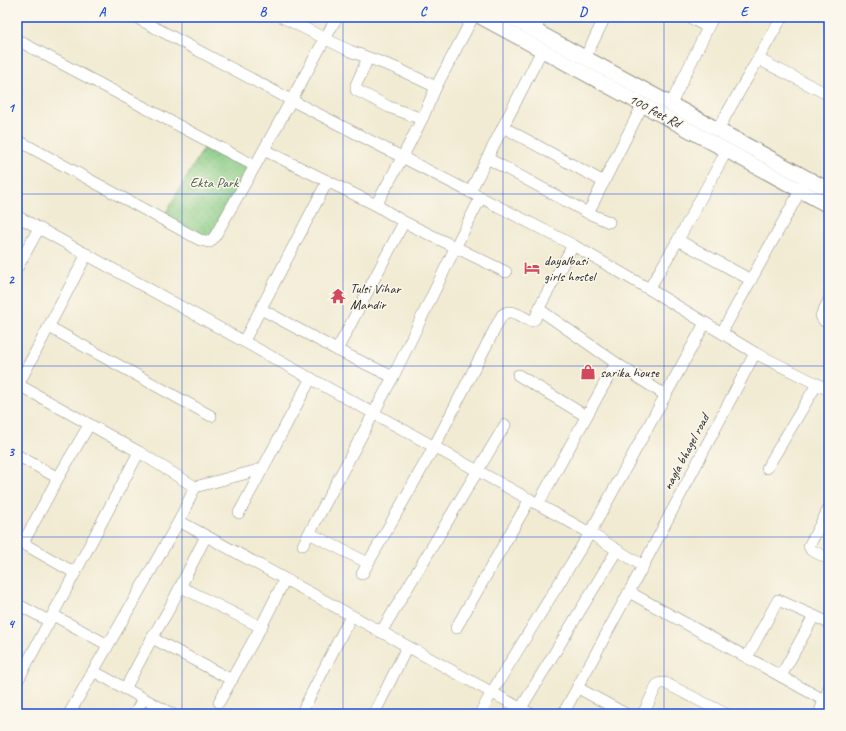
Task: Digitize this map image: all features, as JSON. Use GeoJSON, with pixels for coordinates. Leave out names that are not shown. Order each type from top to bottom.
{"type":"FeatureCollection","features":[{"type":"Feature","properties":{"kind":"main road","name":"100 feet Rd"},"geometry":{"type":"LineString","coordinates":[[481,17],[727,150],[804,184],[829,206]]}},
{"type":"Feature","properties":{"kind":"main road"},"geometry":{"type":"LineString","coordinates":[[510,17],[718,129],[804,184],[829,188]]}},
{"type":"Feature","properties":{"kind":"street"},"geometry":{"type":"LineString","coordinates":[[135,17],[402,158],[573,245],[722,332],[755,353],[829,390]]}},
{"type":"Feature","properties":{"kind":"street"},"geometry":{"type":"LineString","coordinates":[[282,17],[324,39],[396,68],[436,87]]}},
{"type":"Feature","properties":{"kind":"street"},"geometry":{"type":"LineString","coordinates":[[17,140],[205,242],[210,242],[215,236],[264,150],[336,17]]}},
{"type":"Feature","properties":{"kind":"street"},"geometry":{"type":"LineString","coordinates":[[376,205],[402,158],[436,87],[473,17]]}},
{"type":"Feature","properties":{"kind":"street"},"geometry":{"type":"LineString","coordinates":[[535,31],[541,17]]}},
{"type":"Feature","properties":{"kind":"street"},"geometry":{"type":"LineString","coordinates":[[585,58],[605,17]]}},
{"type":"Feature","properties":{"kind":"street"},"geometry":{"type":"LineString","coordinates":[[671,104],[710,22],[689,17]]}},
{"type":"Feature","properties":{"kind":"street"},"geometry":{"type":"LineString","coordinates":[[718,129],[782,17]]}},
{"type":"Feature","properties":{"kind":"street"},"geometry":{"type":"LineString","coordinates":[[17,40],[255,166]]}},
{"type":"Feature","properties":{"kind":"street"},"geometry":{"type":"LineString","coordinates":[[470,192],[542,50]]}},
{"type":"Feature","properties":{"kind":"street"},"geometry":{"type":"LineString","coordinates":[[368,58],[356,85],[356,90],[389,107],[422,119]]}},
{"type":"Feature","properties":{"kind":"street"},"geometry":{"type":"LineString","coordinates":[[758,58],[829,95]]}},
{"type":"Feature","properties":{"kind":"street"},"geometry":{"type":"LineString","coordinates":[[588,213],[643,104]]}},
{"type":"Feature","properties":{"kind":"street"},"geometry":{"type":"LineString","coordinates":[[503,127],[604,182]]}},
{"type":"Feature","properties":{"kind":"street"},"geometry":{"type":"LineString","coordinates":[[264,150],[376,205],[404,222],[456,246],[506,272]]}},
{"type":"Feature","properties":{"kind":"street"},"geometry":{"type":"LineString","coordinates":[[649,289],[678,240],[727,150]]}},
{"type":"Feature","properties":{"kind":"street"},"geometry":{"type":"LineString","coordinates":[[487,158],[588,213],[609,222]]}},
{"type":"Feature","properties":{"kind":"street"},"geometry":{"type":"LineString","coordinates":[[244,341],[328,182]]}},
{"type":"Feature","properties":{"kind":"street"},"geometry":{"type":"LineString","coordinates":[[722,332],[804,184]]}},
{"type":"Feature","properties":{"kind":"street"},"geometry":{"type":"LineString","coordinates":[[303,545],[393,377],[481,197]]}},
{"type":"Feature","properties":{"kind":"street"},"geometry":{"type":"LineString","coordinates":[[17,216],[534,501],[644,566]]}},
{"type":"Feature","properties":{"kind":"street"},"geometry":{"type":"LineString","coordinates":[[337,350],[404,222]]}},
{"type":"Feature","properties":{"kind":"street"},"geometry":{"type":"LineString","coordinates":[[17,268],[39,228]]}},
{"type":"Feature","properties":{"kind":"street"},"geometry":{"type":"LineString","coordinates":[[678,240],[751,280]]}},
{"type":"Feature","properties":{"kind":"street"},"geometry":{"type":"LineString","coordinates":[[362,574],[434,447],[502,315],[510,311],[531,321],[535,319],[573,245]]}},
{"type":"Feature","properties":{"kind":"street"},"geometry":{"type":"LineString","coordinates":[[87,254],[17,385],[139,452],[195,487],[262,469]]}},
{"type":"Feature","properties":{"kind":"street"},"geometry":{"type":"LineString","coordinates":[[829,300],[821,316],[824,321],[829,323]]}},
{"type":"Feature","properties":{"kind":"street"},"geometry":{"type":"LineString","coordinates":[[261,309],[337,350],[393,377]]}},
{"type":"Feature","properties":{"kind":"street"},"geometry":{"type":"LineString","coordinates":[[539,309],[616,363],[666,395]]}},
{"type":"Feature","properties":{"kind":"street"},"geometry":{"type":"LineString","coordinates":[[480,714],[590,533],[705,323]]}},
{"type":"Feature","properties":{"kind":"street"},"geometry":{"type":"LineString","coordinates":[[49,327],[211,416]]}},
{"type":"Feature","properties":{"kind":"street","name":"nagla bhagel road"},"geometry":{"type":"LineString","coordinates":[[564,714],[644,566],[755,353]]}},
{"type":"Feature","properties":{"kind":"street"},"geometry":{"type":"LineString","coordinates":[[456,628],[586,416],[616,363]]}},
{"type":"Feature","properties":{"kind":"street"},"geometry":{"type":"LineString","coordinates":[[518,375],[586,416]]}},
{"type":"Feature","properties":{"kind":"street"},"geometry":{"type":"LineString","coordinates":[[239,512],[311,378]]}},
{"type":"Feature","properties":{"kind":"street"},"geometry":{"type":"LineString","coordinates":[[767,468],[817,384]]}},
{"type":"Feature","properties":{"kind":"street"},"geometry":{"type":"LineString","coordinates":[[75,573],[20,541],[89,424]]}},
{"type":"Feature","properties":{"kind":"street"},"geometry":{"type":"LineString","coordinates":[[381,632],[505,425]]}},
{"type":"Feature","properties":{"kind":"street"},"geometry":{"type":"LineString","coordinates":[[17,682],[21,666],[51,618],[139,452]]}},
{"type":"Feature","properties":{"kind":"street"},"geometry":{"type":"LineString","coordinates":[[17,455],[58,478]]}},
{"type":"Feature","properties":{"kind":"street"},"geometry":{"type":"LineString","coordinates":[[69,714],[178,521],[195,487]]}},
{"type":"Feature","properties":{"kind":"street"},"geometry":{"type":"LineString","coordinates":[[829,508],[809,546],[811,550],[829,559]]}},
{"type":"Feature","properties":{"kind":"street"},"geometry":{"type":"LineString","coordinates":[[178,521],[531,714]]}},
{"type":"Feature","properties":{"kind":"street"},"geometry":{"type":"LineString","coordinates":[[309,533],[368,563]]}},
{"type":"Feature","properties":{"kind":"street"},"geometry":{"type":"LineString","coordinates":[[125,689],[168,611],[206,536]]}},
{"type":"Feature","properties":{"kind":"street"},"geometry":{"type":"LineString","coordinates":[[521,708],[618,550]]}},
{"type":"Feature","properties":{"kind":"street"},"geometry":{"type":"LineString","coordinates":[[219,702],[261,627],[285,579]]}},
{"type":"Feature","properties":{"kind":"street"},"geometry":{"type":"LineString","coordinates":[[181,586],[261,627]]}},
{"type":"Feature","properties":{"kind":"street"},"geometry":{"type":"LineString","coordinates":[[629,592],[826,702]]}},
{"type":"Feature","properties":{"kind":"street"},"geometry":{"type":"LineString","coordinates":[[747,657],[778,600],[829,623]]}},
{"type":"Feature","properties":{"kind":"street"},"geometry":{"type":"LineString","coordinates":[[17,604],[51,618],[108,645]]}},
{"type":"Feature","properties":{"kind":"street"},"geometry":{"type":"LineString","coordinates":[[301,714],[351,616]]}},
{"type":"Feature","properties":{"kind":"street"},"geometry":{"type":"LineString","coordinates":[[781,676],[814,616]]}},
{"type":"Feature","properties":{"kind":"street"},"geometry":{"type":"LineString","coordinates":[[152,638],[232,680]]}},
{"type":"Feature","properties":{"kind":"street"},"geometry":{"type":"LineString","coordinates":[[374,714],[407,647]]}},
{"type":"Feature","properties":{"kind":"street"},"geometry":{"type":"LineString","coordinates":[[93,671],[172,714]]}},
{"type":"Feature","properties":{"kind":"street"},"geometry":{"type":"LineString","coordinates":[[643,714],[657,685],[661,683],[726,714]]}},
{"type":"Feature","properties":{"kind":"street"},"geometry":{"type":"LineString","coordinates":[[578,688],[626,714]]}},
{"type":"Feature","properties":{"kind":"street"},"geometry":{"type":"LineString","coordinates":[[818,714],[826,702],[829,688]]}},
{"type":"Feature","properties":{"kind":"street"},"geometry":{"type":"LineString","coordinates":[[135,714],[143,698]]}},
{"type":"Feature","properties":{"kind":"green space","name":"Ekta Park"},"geometry":{"type":"Polygon","coordinates":[[[208,141],[255,166],[210,242],[162,219],[208,141]]]}},
{"type":"Feature","properties":{"kind":"place","name":"dayalbasi girls hostel"},"geometry":{"type":"Point","coordinates":[532,268]}},
{"type":"Feature","properties":{"kind":"place","name":"Tulsi Vihar Mandir"},"geometry":{"type":"Point","coordinates":[338,296]}},
{"type":"Feature","properties":{"kind":"place","name":"sarika house"},"geometry":{"type":"Point","coordinates":[588,372]}}]}
